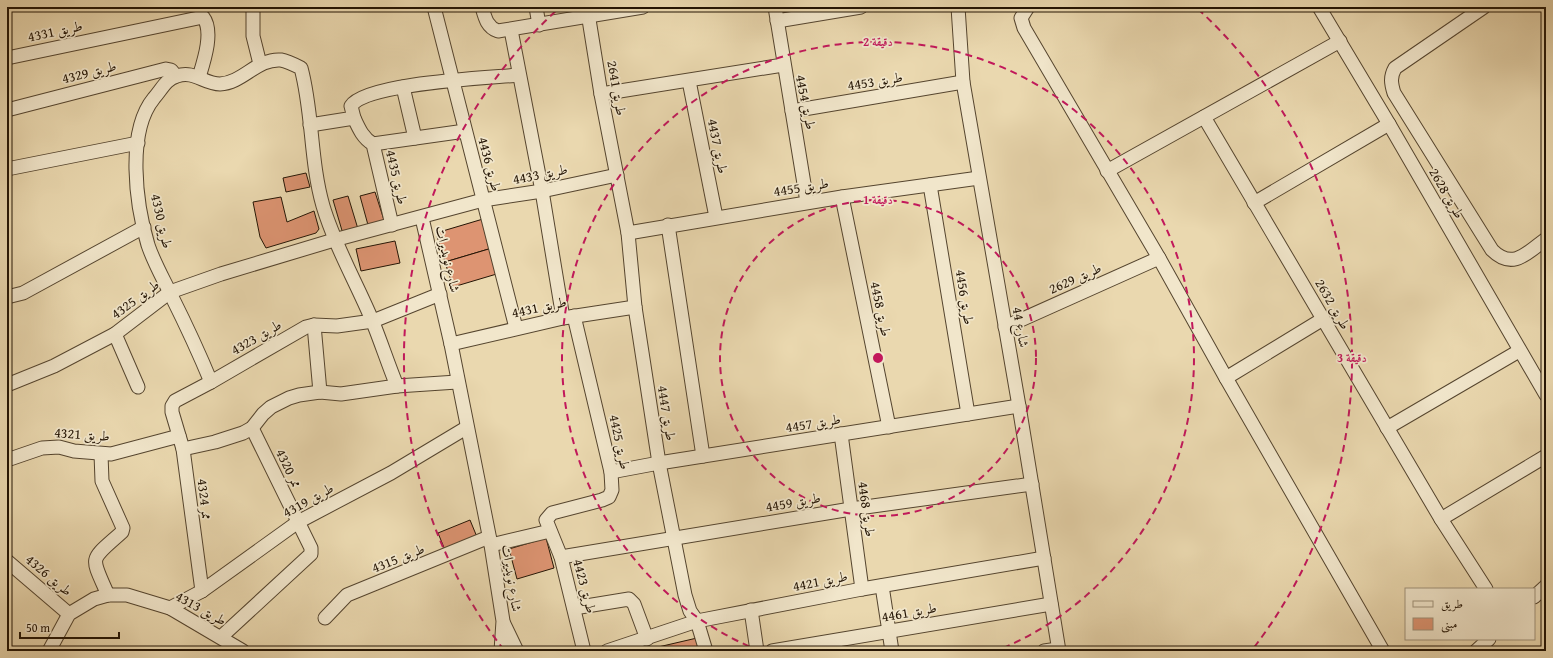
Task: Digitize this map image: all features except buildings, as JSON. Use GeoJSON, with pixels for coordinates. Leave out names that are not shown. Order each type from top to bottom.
{"type":"FeatureCollection","features":[{"type":"Feature","properties":{"kind":"street"},"geometry":{"type":"LineString","coordinates":[[253,7],[253,36],[260,64],[281,60],[301,68],[305,84],[323,204],[334,240],[373,321],[396,386]]}},
{"type":"Feature","properties":{"kind":"street","name":"طريق 4436"},"geometry":{"type":"LineString","coordinates":[[434,7],[516,328]]}},
{"type":"Feature","properties":{"kind":"street"},"geometry":{"type":"LineString","coordinates":[[482,7],[486,22],[498,31],[539,24],[588,12],[643,7]]}},
{"type":"Feature","properties":{"kind":"street"},"geometry":{"type":"LineString","coordinates":[[536,7],[539,24]]}},
{"type":"Feature","properties":{"kind":"street","name":"طريق 4454"},"geometry":{"type":"LineString","coordinates":[[775,7],[783,65],[807,202]]}},
{"type":"Feature","properties":{"kind":"street"},"geometry":{"type":"LineString","coordinates":[[777,21],[861,7]]}},
{"type":"Feature","properties":{"kind":"street","name":"شارع 44"},"geometry":{"type":"LineString","coordinates":[[958,7],[963,82],[1019,406],[1059,650]]}},
{"type":"Feature","properties":{"kind":"street","name":"طريق 2628"},"geometry":{"type":"LineString","coordinates":[[1319,7],[1389,124],[1546,395]]}},
{"type":"Feature","properties":{"kind":"street"},"geometry":{"type":"LineString","coordinates":[[1484,7],[1395,68],[1391,76],[1391,84],[1497,255],[1506,259],[1520,258],[1546,239]]}},
{"type":"Feature","properties":{"kind":"street"},"geometry":{"type":"LineString","coordinates":[[1027,8],[1021,18],[1024,28],[1159,258],[1226,378],[1383,651]]}},
{"type":"Feature","properties":{"kind":"street","name":"طريق 2641"},"geometry":{"type":"LineString","coordinates":[[588,12],[601,94],[617,175]]}},
{"type":"Feature","properties":{"kind":"street","name":"طريق 4331"},"geometry":{"type":"LineString","coordinates":[[7,58],[203,17],[206,24],[208,45],[200,77]]}},
{"type":"Feature","properties":{"kind":"street","name":"طريق 4425"},"geometry":{"type":"LineString","coordinates":[[510,30],[568,317],[611,472],[612,490],[608,497],[602,500],[552,512],[546,520],[550,531]]}},
{"type":"Feature","properties":{"kind":"street"},"geometry":{"type":"LineString","coordinates":[[1106,170],[1340,41]]}},
{"type":"Feature","properties":{"kind":"street","name":"طريق 4329"},"geometry":{"type":"LineString","coordinates":[[7,110],[166,69],[180,75],[200,77],[211,84],[234,82],[260,64]]}},
{"type":"Feature","properties":{"kind":"street"},"geometry":{"type":"LineString","coordinates":[[601,94],[783,65]]}},
{"type":"Feature","properties":{"kind":"street","name":"طريق 4330"},"geometry":{"type":"LineString","coordinates":[[180,75],[167,80],[143,116],[136,159],[137,177],[144,228],[148,245],[196,344],[211,382]]}},
{"type":"Feature","properties":{"kind":"street"},"geometry":{"type":"LineString","coordinates":[[310,125],[354,118],[351,106],[355,100],[388,89],[519,75]]}},
{"type":"Feature","properties":{"kind":"street","name":"طريق 4437"},"geometry":{"type":"LineString","coordinates":[[689,81],[716,217]]}},
{"type":"Feature","properties":{"kind":"street","name":"طريق 4453"},"geometry":{"type":"LineString","coordinates":[[792,111],[963,82]]}},
{"type":"Feature","properties":{"kind":"street","name":"طريق 4435"},"geometry":{"type":"LineString","coordinates":[[403,87],[415,138]]}},
{"type":"Feature","properties":{"kind":"street","name":"طريق 2632"},"geometry":{"type":"LineString","coordinates":[[1204,117],[1440,519],[1485,588]]}},
{"type":"Feature","properties":{"kind":"street","name":"طريق 4435"},"geometry":{"type":"LineString","coordinates":[[354,118],[361,132],[367,140],[373,144],[392,225]]}},
{"type":"Feature","properties":{"kind":"street"},"geometry":{"type":"LineString","coordinates":[[1254,203],[1389,124]]}},
{"type":"Feature","properties":{"kind":"street"},"geometry":{"type":"LineString","coordinates":[[373,144],[465,131]]}},
{"type":"Feature","properties":{"kind":"street"},"geometry":{"type":"LineString","coordinates":[[7,169],[138,143]]}},
{"type":"Feature","properties":{"kind":"street","name":"طريق 4433"},"geometry":{"type":"LineString","coordinates":[[422,218],[484,200],[542,191],[617,175]]}},
{"type":"Feature","properties":{"kind":"street","name":"طريق 4447"},"geometry":{"type":"LineString","coordinates":[[617,175],[628,233],[635,307],[659,463],[675,537],[685,595],[690,611],[698,621],[706,651]]}},
{"type":"Feature","properties":{"kind":"street","name":"طريق 4455"},"geometry":{"type":"LineString","coordinates":[[628,233],[807,202],[980,178]]}},
{"type":"Feature","properties":{"kind":"street","name":"طريق 4456"},"geometry":{"type":"LineString","coordinates":[[930,185],[968,414]]}},
{"type":"Feature","properties":{"kind":"street","name":"طريق 4458"},"geometry":{"type":"LineString","coordinates":[[842,197],[889,427]]}},
{"type":"Feature","properties":{"kind":"street","name":"شارع نويديرات"},"geometry":{"type":"LineString","coordinates":[[334,240],[422,218],[451,344],[466,428],[490,541],[503,621],[501,651]]}},
{"type":"Feature","properties":{"kind":"street"},"geometry":{"type":"LineString","coordinates":[[668,226],[703,456]]}},
{"type":"Feature","properties":{"kind":"street"},"geometry":{"type":"LineString","coordinates":[[7,297],[23,293],[144,228]]}},
{"type":"Feature","properties":{"kind":"street","name":"طريق 4325"},"geometry":{"type":"LineString","coordinates":[[7,385],[54,366],[115,334],[170,292],[221,274],[334,240]]}},
{"type":"Feature","properties":{"kind":"street","name":"طريق 2629"},"geometry":{"type":"LineString","coordinates":[[1005,327],[1159,258]]}},
{"type":"Feature","properties":{"kind":"street","name":"طريق 4323"},"geometry":{"type":"LineString","coordinates":[[172,412],[172,406],[175,401],[306,327],[314,325],[337,326],[373,321],[440,294]]}},
{"type":"Feature","properties":{"kind":"street","name":"طريق 4431"},"geometry":{"type":"LineString","coordinates":[[451,344],[568,317],[635,307]]}},
{"type":"Feature","properties":{"kind":"street"},"geometry":{"type":"LineString","coordinates":[[1226,378],[1323,319]]}},
{"type":"Feature","properties":{"kind":"street"},"geometry":{"type":"LineString","coordinates":[[314,325],[320,392]]}},
{"type":"Feature","properties":{"kind":"street"},"geometry":{"type":"LineString","coordinates":[[115,334],[138,387]]}},
{"type":"Feature","properties":{"kind":"street"},"geometry":{"type":"LineString","coordinates":[[1387,428],[1519,350]]}},
{"type":"Feature","properties":{"kind":"street"},"geometry":{"type":"LineString","coordinates":[[183,450],[243,433],[252,428],[263,414],[279,402],[294,396],[320,392],[341,394],[396,386],[457,382]]}},
{"type":"Feature","properties":{"kind":"street","name":"طريق 4457"},"geometry":{"type":"LineString","coordinates":[[611,472],[659,463],[1019,406]]}},
{"type":"Feature","properties":{"kind":"street","name":"ممر 4324"},"geometry":{"type":"LineString","coordinates":[[172,412],[183,450],[202,591]]}},
{"type":"Feature","properties":{"kind":"street","name":"ممر 4320"},"geometry":{"type":"LineString","coordinates":[[252,428],[298,522]]}},
{"type":"Feature","properties":{"kind":"street","name":"طريق 4319"},"geometry":{"type":"LineString","coordinates":[[170,608],[202,591],[298,522],[391,473],[466,428]]}},
{"type":"Feature","properties":{"kind":"street","name":"طريق 4468"},"geometry":{"type":"LineString","coordinates":[[841,434],[862,589]]}},
{"type":"Feature","properties":{"kind":"street","name":"طريق 4321"},"geometry":{"type":"LineString","coordinates":[[7,460],[42,448],[59,447],[74,451],[111,454],[178,436]]}},
{"type":"Feature","properties":{"kind":"street"},"geometry":{"type":"LineString","coordinates":[[101,454],[102,481],[123,528],[122,532],[97,554],[95,559],[95,565],[108,595]]}},
{"type":"Feature","properties":{"kind":"street"},"geometry":{"type":"LineString","coordinates":[[1440,519],[1546,456]]}},
{"type":"Feature","properties":{"kind":"street","name":"طريق 4459"},"geometry":{"type":"LineString","coordinates":[[561,557],[851,509],[1032,484]]}},
{"type":"Feature","properties":{"kind":"street"},"geometry":{"type":"LineString","coordinates":[[221,637],[311,554],[310,548],[298,522]]}},
{"type":"Feature","properties":{"kind":"street","name":"طريق 4315"},"geometry":{"type":"LineString","coordinates":[[325,618],[347,595],[490,541],[550,531]]}},
{"type":"Feature","properties":{"kind":"street","name":"طريق 4423"},"geometry":{"type":"LineString","coordinates":[[550,531],[561,557],[584,651]]}},
{"type":"Feature","properties":{"kind":"street","name":"طريق 4421"},"geometry":{"type":"LineString","coordinates":[[607,651],[698,621],[862,589],[1044,558]]}},
{"type":"Feature","properties":{"kind":"street","name":"طريق 4326"},"geometry":{"type":"LineString","coordinates":[[7,561],[69,614]]}},
{"type":"Feature","properties":{"kind":"street"},"geometry":{"type":"LineString","coordinates":[[882,586],[892,651]]}},
{"type":"Feature","properties":{"kind":"street"},"geometry":{"type":"LineString","coordinates":[[1535,596],[1546,586]]}},
{"type":"Feature","properties":{"kind":"street","name":"طريق 4313"},"geometry":{"type":"LineString","coordinates":[[69,614],[94,599],[108,595],[127,596],[170,608],[221,637],[236,649]]}},
{"type":"Feature","properties":{"kind":"street"},"geometry":{"type":"LineString","coordinates":[[574,608],[629,599],[634,604],[647,639]]}},
{"type":"Feature","properties":{"kind":"street","name":"طريق 4461"},"geometry":{"type":"LineString","coordinates":[[772,651],[1051,604]]}},
{"type":"Feature","properties":{"kind":"street"},"geometry":{"type":"LineString","coordinates":[[751,610],[757,651]]}},
{"type":"Feature","properties":{"kind":"street"},"geometry":{"type":"LineString","coordinates":[[49,651],[69,614]]}},
{"type":"Feature","properties":{"kind":"street","name":"شارع نويديرات"},"geometry":{"type":"LineString","coordinates":[[503,621],[517,651]]}},
{"type":"Feature","properties":{"kind":"street"},"geometry":{"type":"LineString","coordinates":[[1476,651],[1488,640]]}},
{"type":"Feature","properties":{"kind":"street"},"geometry":{"type":"LineString","coordinates":[[1044,651],[1059,650]]}}]}
